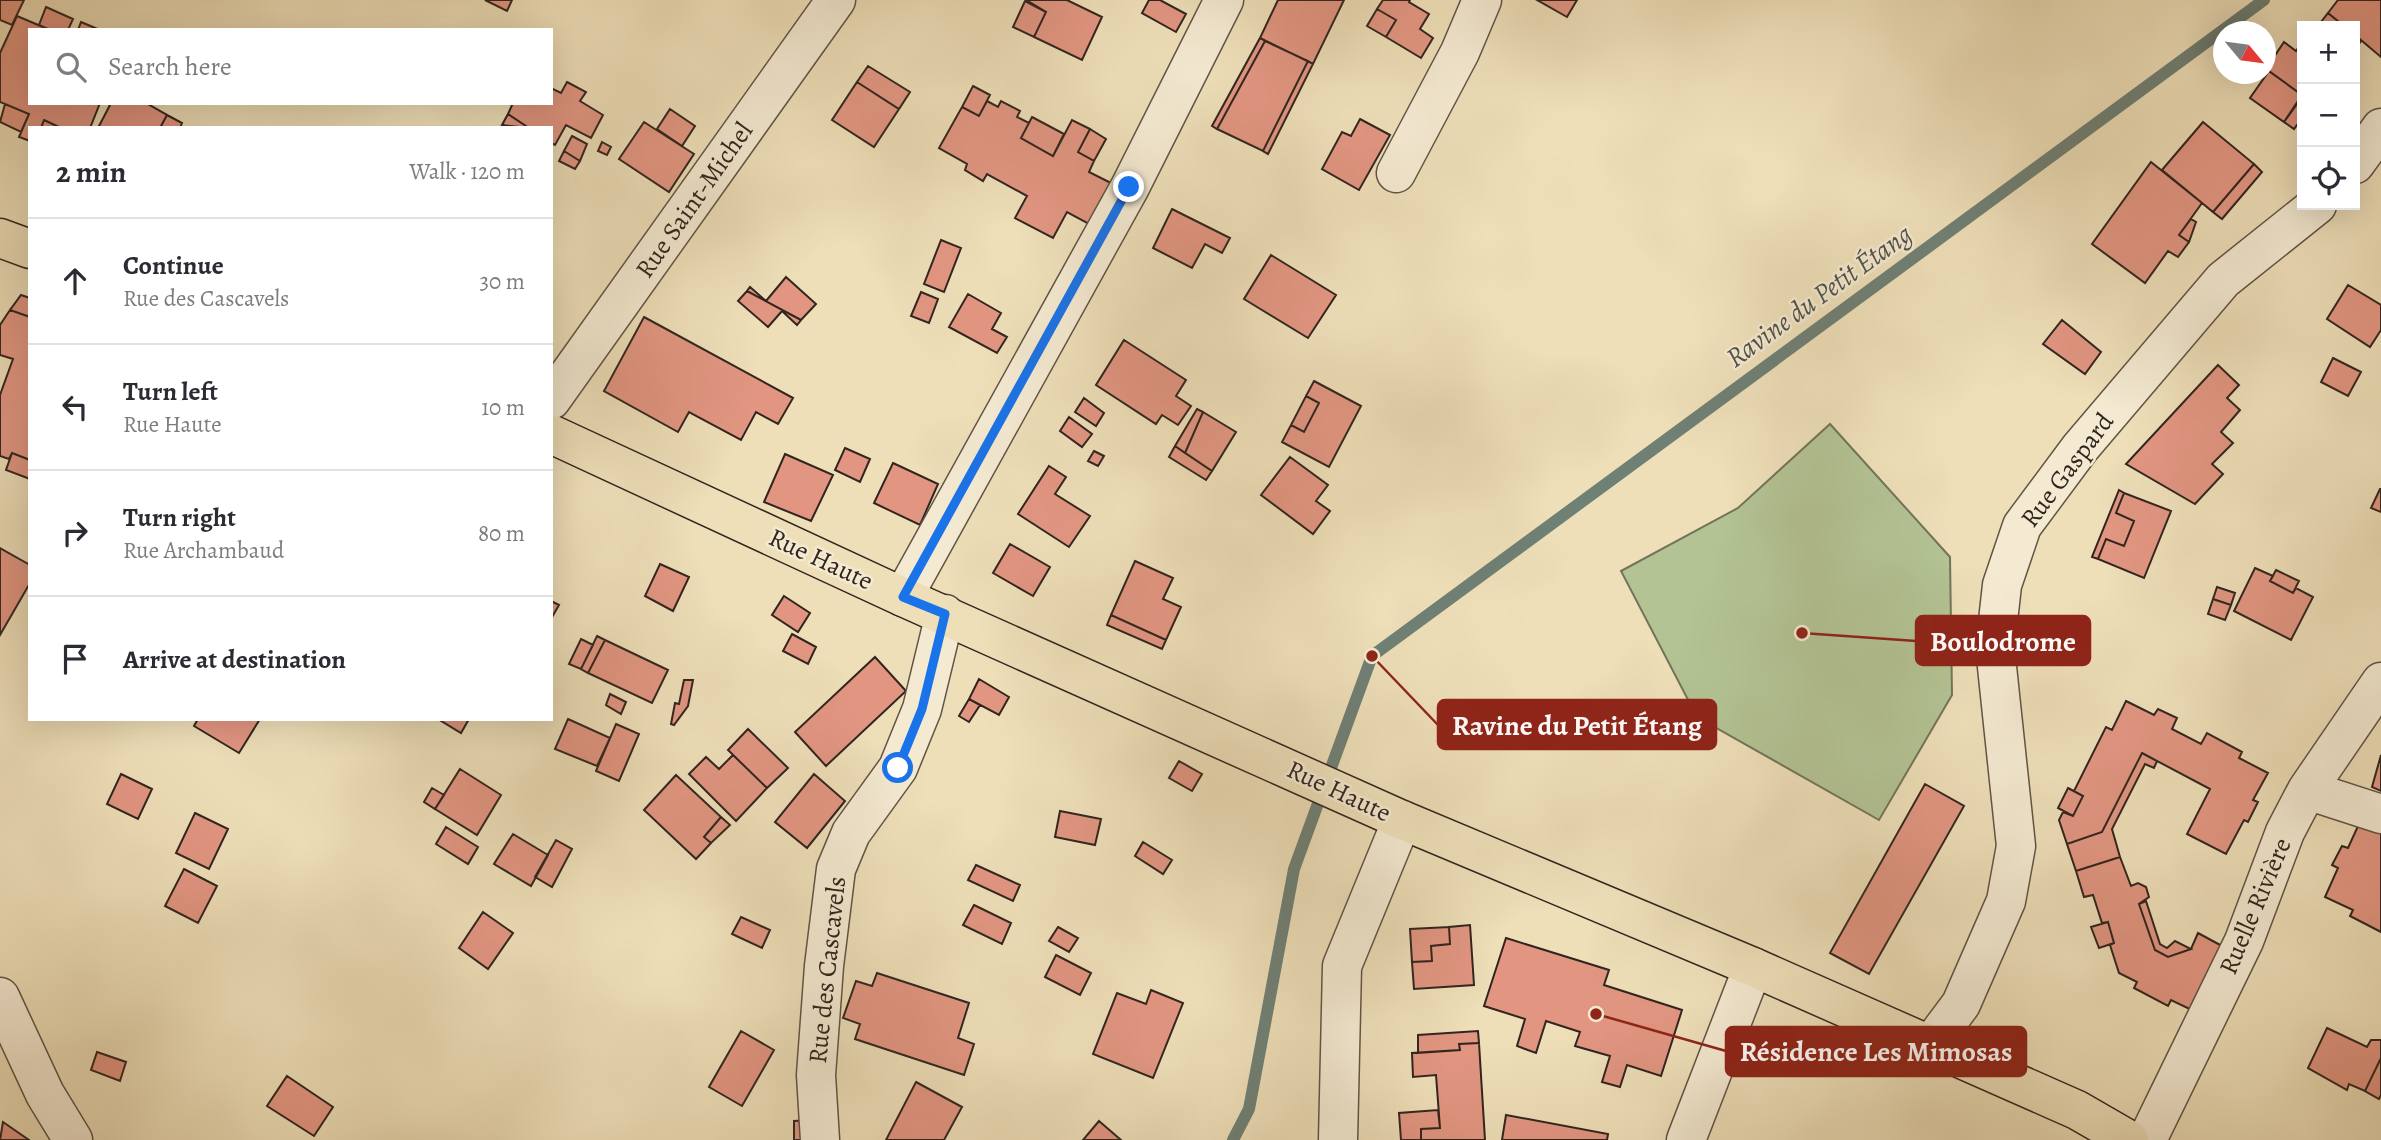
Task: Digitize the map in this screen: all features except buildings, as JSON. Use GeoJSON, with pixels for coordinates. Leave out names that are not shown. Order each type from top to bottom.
{"type":"FeatureCollection","features":[{"type":"Feature","properties":{"kind":"main road"},"geometry":{"type":"LineString","coordinates":[[0,238],[28,248]]}},
{"type":"Feature","properties":{"kind":"main road","name":"Rue Haute"},"geometry":{"type":"LineString","coordinates":[[553,435],[903,597],[1387,813],[1753,967],[1929,1047],[2077,1110],[2129,1140]]}},
{"type":"Feature","properties":{"kind":"street","name":"Rue Saint-Michel"},"geometry":{"type":"LineString","coordinates":[[553,397],[836,0]]}},
{"type":"Feature","properties":{"kind":"street"},"geometry":{"type":"LineString","coordinates":[[903,597],[1129,187],[1224,0]]}},
{"type":"Feature","properties":{"kind":"street"},"geometry":{"type":"LineString","coordinates":[[1396,173],[1460,52],[1482,0]]}},
{"type":"Feature","properties":{"kind":"street"},"geometry":{"type":"LineString","coordinates":[[2360,157],[2381,128]]}},
{"type":"Feature","properties":{"kind":"street","name":"Rue Gaspard"},"geometry":{"type":"LineString","coordinates":[[1929,1047],[1961,1004],[2006,901],[2016,846],[1995,648],[2002,585],[2022,526],[2080,448],[2223,281],[2311,210]]}},
{"type":"Feature","properties":{"kind":"street","name":"Rue des Cascavels"},"geometry":{"type":"LineString","coordinates":[[820,1140],[816,1075],[836,869],[851,834],[898,768],[922,709],[945,614]]}},
{"type":"Feature","properties":{"kind":"street","name":"Ruelle Rivière"},"geometry":{"type":"LineString","coordinates":[[2147,1140],[2244,941],[2285,832],[2307,790],[2381,682]]}},
{"type":"Feature","properties":{"kind":"street"},"geometry":{"type":"LineString","coordinates":[[2307,790],[2381,814]]}},
{"type":"Feature","properties":{"kind":"street"},"geometry":{"type":"LineString","coordinates":[[1338,1140],[1342,966],[1387,813]]}},
{"type":"Feature","properties":{"kind":"street"},"geometry":{"type":"LineString","coordinates":[[1686,1140],[1753,967]]}},
{"type":"Feature","properties":{"kind":"street"},"geometry":{"type":"LineString","coordinates":[[0,998],[45,1094],[73,1140]]}},
{"type":"Feature","properties":{"kind":"green space"},"geometry":{"type":"Polygon","coordinates":[[[1830,424],[1950,557],[1952,695],[1879,820],[1697,717],[1621,571],[1738,508],[1830,424]]]}},
{"type":"Feature","properties":{"kind":"waterway","name":"Ravine du Petit Étang"},"geometry":{"type":"LineString","coordinates":[[1233,1140],[1249,1109],[1294,869],[1372,656],[2264,0]]}},
{"type":"Feature","properties":{"kind":"place","name":"Boulodrome"},"geometry":{"type":"Point","coordinates":[1802,633]}},
{"type":"Feature","properties":{"kind":"place","name":"Ravine du Petit Étang"},"geometry":{"type":"Point","coordinates":[1372,656]}},
{"type":"Feature","properties":{"kind":"place","name":"Résidence Les Mimosas"},"geometry":{"type":"Point","coordinates":[1596,1014]}},
{"type":"Feature","properties":{"kind":"route"},"geometry":{"type":"LineString","coordinates":[[898,768],[922,709],[945,614],[903,597],[1129,187]]}}]}
